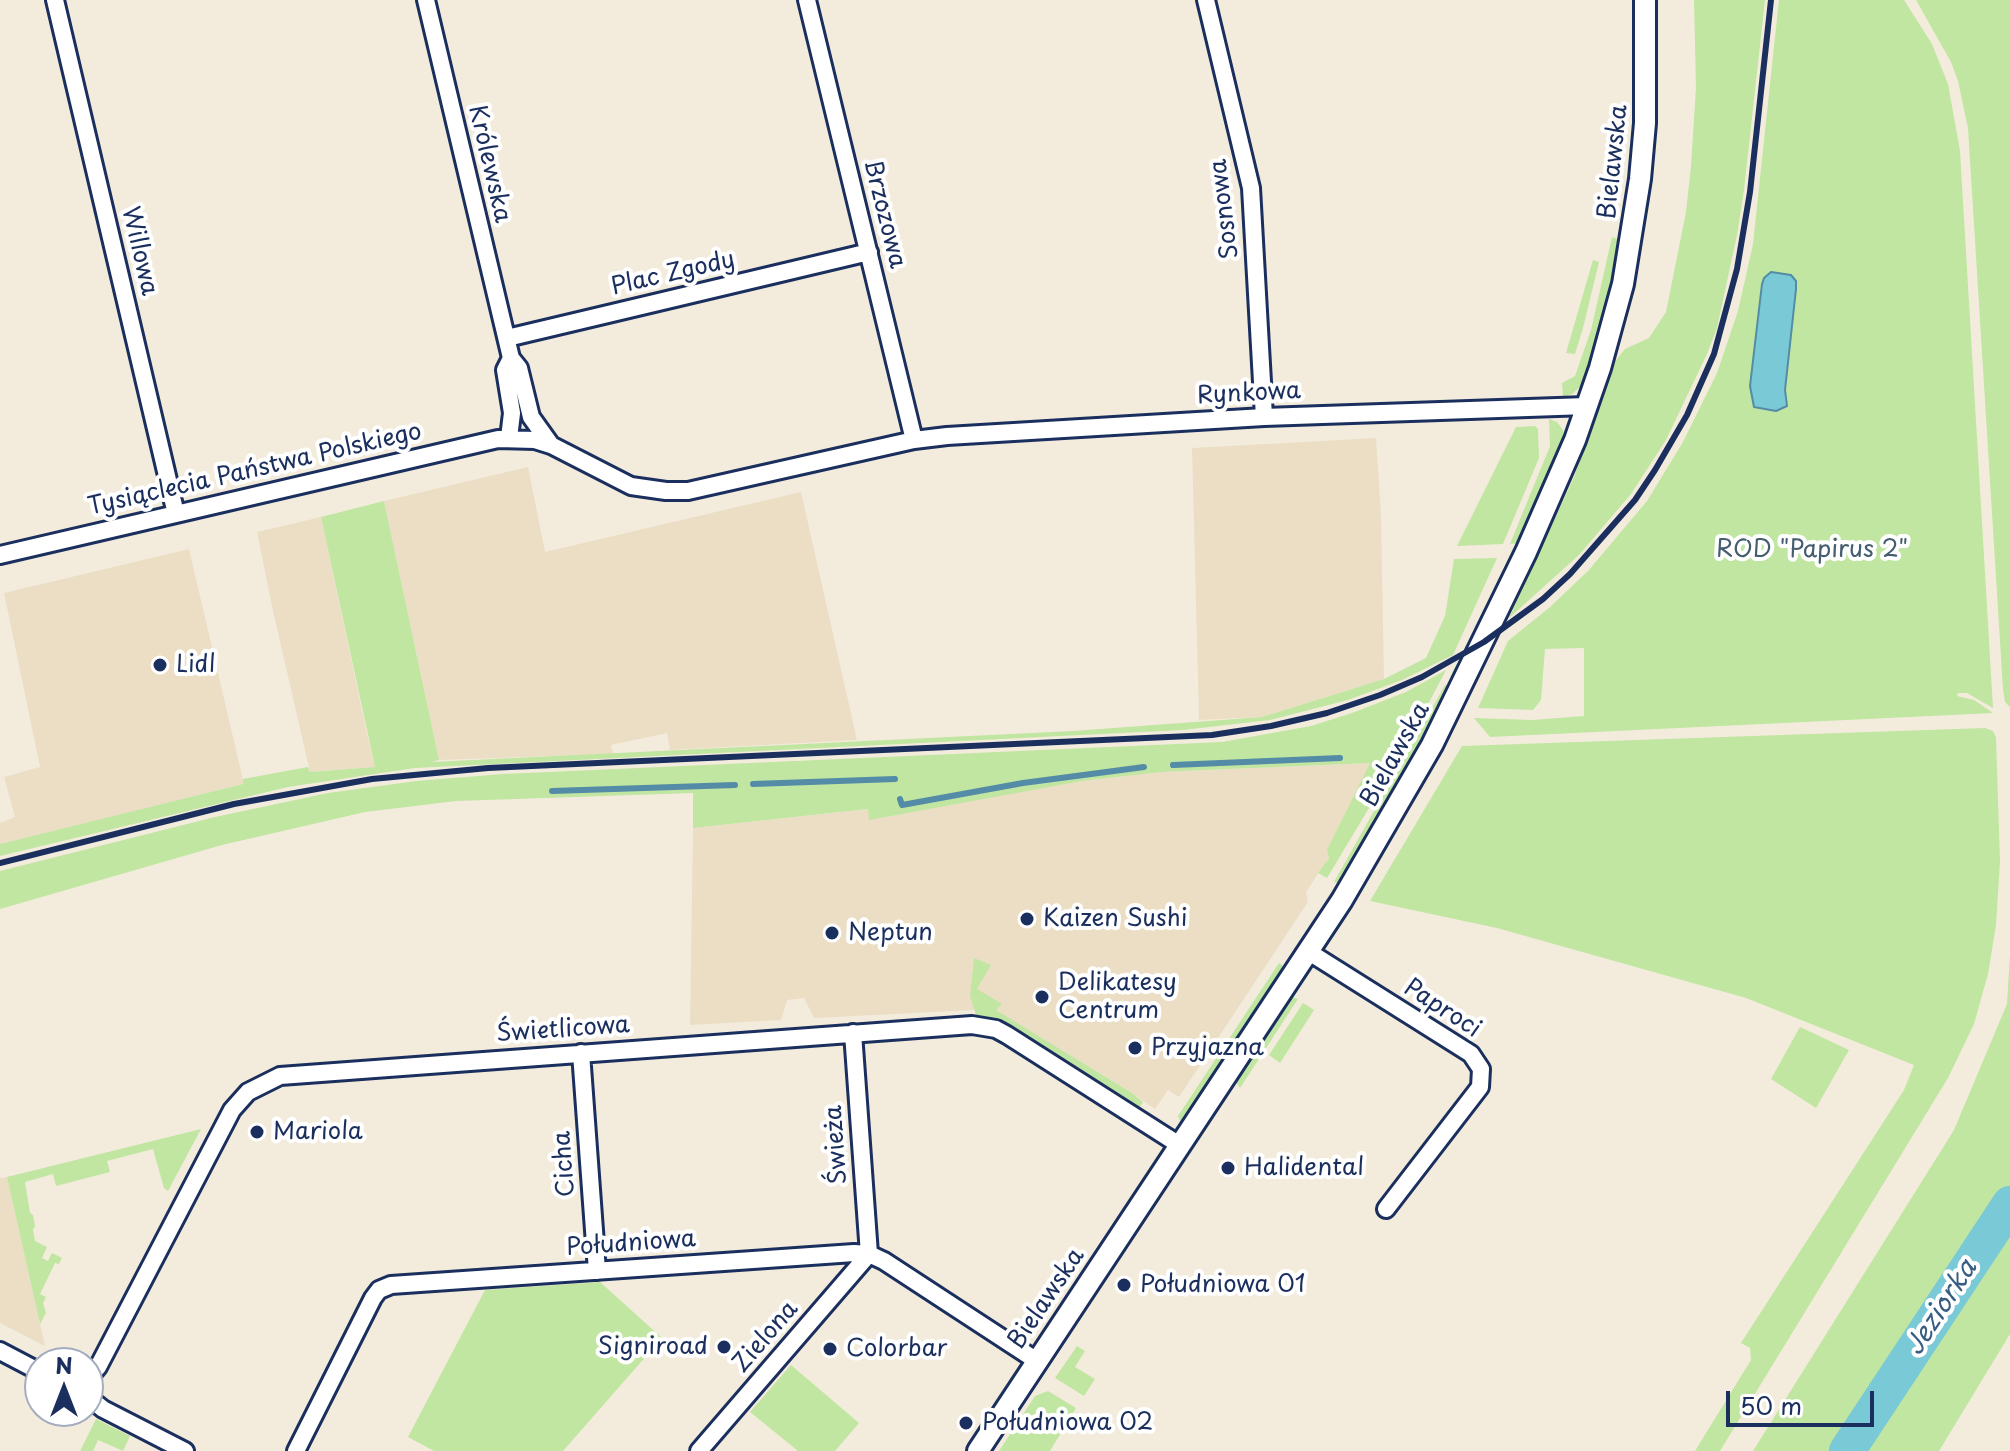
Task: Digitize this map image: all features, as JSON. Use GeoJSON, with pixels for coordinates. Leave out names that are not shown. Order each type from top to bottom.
{"type":"FeatureCollection","features":[{"type":"Feature","properties":{"kind":"street","name":"Willowa"},"geometry":{"type":"LineString","coordinates":[[55,0],[176,514]]}},
{"type":"Feature","properties":{"kind":"street","name":"Królewska"},"geometry":{"type":"LineString","coordinates":[[426,0],[507,338]]}},
{"type":"Feature","properties":{"kind":"street","name":"Brzozowa"},"geometry":{"type":"LineString","coordinates":[[807,0],[914,440]]}},
{"type":"Feature","properties":{"kind":"street","name":"Sosnowa"},"geometry":{"type":"LineString","coordinates":[[1206,0],[1251,188],[1264,417]]}},
{"type":"Feature","properties":{"kind":"street","name":"Bielawska"},"geometry":{"type":"LineString","coordinates":[[978,1451],[1309,952],[1386,827],[1451,708],[1562,472],[1587,406],[1617,307],[1639,192],[1647,81],[1645,0]]}},
{"type":"Feature","properties":{"kind":"street","name":"Plac Zgody"},"geometry":{"type":"LineString","coordinates":[[507,338],[869,252]]}},
{"type":"Feature","properties":{"kind":"street"},"geometry":{"type":"LineString","coordinates":[[507,338],[511,358],[519,368],[531,417],[551,445]]}},
{"type":"Feature","properties":{"kind":"street"},"geometry":{"type":"LineString","coordinates":[[511,358],[505,370],[515,438],[551,445],[631,486],[688,491],[914,440]]}},
{"type":"Feature","properties":{"kind":"street","name":"Rynkowa"},"geometry":{"type":"LineString","coordinates":[[914,440],[1264,417],[1587,406]]}},
{"type":"Feature","properties":{"kind":"street","name":"Tysiąclecia Państwa Polskiego"},"geometry":{"type":"LineString","coordinates":[[0,555],[478,442],[515,438]]}},
{"type":"Feature","properties":{"kind":"street","name":"Paproci"},"geometry":{"type":"LineString","coordinates":[[1309,952],[1471,1054],[1481,1069],[1480,1087],[1386,1209]]}},
{"type":"Feature","properties":{"kind":"street","name":"Świetlicowa"},"geometry":{"type":"LineString","coordinates":[[104,1355],[225,1121],[248,1092],[270,1079],[291,1074],[964,1025],[996,1029],[1181,1146]]}},
{"type":"Feature","properties":{"kind":"street","name":"Świeża"},"geometry":{"type":"LineString","coordinates":[[853,1033],[869,1254]]}},
{"type":"Feature","properties":{"kind":"street","name":"Cicha"},"geometry":{"type":"LineString","coordinates":[[581,1053],[597,1271]]}},
{"type":"Feature","properties":{"kind":"street"},"geometry":{"type":"LineString","coordinates":[[869,1254],[1037,1361]]}},
{"type":"Feature","properties":{"kind":"street","name":"Południowa"},"geometry":{"type":"LineString","coordinates":[[296,1451],[379,1290],[391,1285],[869,1254]]}},
{"type":"Feature","properties":{"kind":"street","name":"Zielona"},"geometry":{"type":"LineString","coordinates":[[699,1451],[869,1254]]}},
{"type":"Feature","properties":{"kind":"street"},"geometry":{"type":"LineString","coordinates":[[0,1351],[24,1364]]}},
{"type":"Feature","properties":{"kind":"street"},"geometry":{"type":"LineString","coordinates":[[104,1410],[185,1451]]}},
{"type":"Feature","properties":{"kind":"shaded area"},"geometry":{"type":"Polygon","coordinates":[[[1376,438],[1381,514],[1384,679],[1262,717],[1199,720],[1192,448],[1376,438]]]}},
{"type":"Feature","properties":{"kind":"shaded area"},"geometry":{"type":"Polygon","coordinates":[[[528,467],[545,552],[801,492],[857,740],[670,750],[667,733],[611,745],[613,754],[439,760],[384,501],[528,467]]]}},
{"type":"Feature","properties":{"kind":"shaded area"},"geometry":{"type":"Polygon","coordinates":[[[321,517],[375,767],[310,772],[273,611],[257,532],[321,517]]]}},
{"type":"Feature","properties":{"kind":"shaded area"},"geometry":{"type":"Polygon","coordinates":[[[189,549],[244,784],[0,844],[0,823],[15,817],[4,777],[40,767],[4,593],[189,549]]]}},
{"type":"Feature","properties":{"kind":"shaded area"},"geometry":{"type":"Polygon","coordinates":[[[1371,763],[1328,850],[1329,857],[1306,892],[1308,902],[1179,1097],[1168,1090],[1155,1109],[994,1009],[814,1018],[804,998],[787,1000],[781,1020],[690,1025],[693,828],[869,809],[869,819],[1082,781],[1161,772],[1371,763]]]}},
{"type":"Feature","properties":{"kind":"shaded area"},"geometry":{"type":"Polygon","coordinates":[[[7,1177],[45,1346],[0,1323],[0,1178],[7,1177]]]}},
{"type":"Feature","properties":{"kind":"green space"},"geometry":{"type":"Polygon","coordinates":[[[1694,0],[1765,0],[1744,190],[1717,328],[1666,440],[1631,494],[1579,555],[1509,618],[1574,477],[1612,365],[1625,349],[1649,338],[1666,312],[1686,212],[1691,166],[1696,88],[1694,0]]]}},
{"type":"Feature","properties":{"kind":"green space","name":"ROD \"Papirus 2\""},"geometry":{"type":"Polygon","coordinates":[[[1779,0],[1904,0],[1932,44],[1948,84],[1960,151],[1993,708],[1967,693],[1958,693],[1957,696],[1974,700],[1993,713],[1490,737],[1474,718],[1533,720],[1584,716],[1584,648],[1545,649],[1541,700],[1533,710],[1478,708],[1508,641],[1588,571],[1647,501],[1683,442],[1717,373],[1738,311],[1753,244],[1779,0]]]}},
{"type":"Feature","properties":{"kind":"green space"},"geometry":{"type":"Polygon","coordinates":[[[1916,0],[2010,0],[2010,707],[2005,702],[2003,689],[1968,128],[1951,62],[1916,0]]]}},
{"type":"Feature","properties":{"kind":"green space"},"geometry":{"type":"Polygon","coordinates":[[[1612,237],[1620,240],[1600,332],[1582,385],[1563,397],[1562,383],[1575,376],[1591,330],[1612,237]]]}},
{"type":"Feature","properties":{"kind":"green space"},"geometry":{"type":"Polygon","coordinates":[[[1593,260],[1599,262],[1583,328],[1575,354],[1566,353],[1593,260]]]}},
{"type":"Feature","properties":{"kind":"green space"},"geometry":{"type":"Polygon","coordinates":[[[1549,419],[1557,422],[1563,430],[1564,440],[1519,543],[1510,544],[1550,446],[1549,419]]]}},
{"type":"Feature","properties":{"kind":"green space"},"geometry":{"type":"Polygon","coordinates":[[[1535,426],[1538,429],[1539,458],[1503,544],[1457,546],[1516,427],[1535,426]]]}},
{"type":"Feature","properties":{"kind":"green space"},"geometry":{"type":"Polygon","coordinates":[[[384,501],[439,760],[431,762],[1073,731],[1262,717],[1384,679],[1426,658],[1445,616],[1454,559],[1497,558],[1453,655],[1402,680],[1348,700],[1270,720],[1183,730],[415,768],[288,787],[0,856],[0,844],[243,784],[243,779],[308,767],[310,772],[375,767],[321,517],[384,501]]]}},
{"type":"Feature","properties":{"kind":"green space"},"geometry":{"type":"Polygon","coordinates":[[[1464,660],[1376,823],[1340,883],[1334,882],[1445,685],[1449,686],[1456,665],[1464,660]]]}},
{"type":"Feature","properties":{"kind":"green space"},"geometry":{"type":"Polygon","coordinates":[[[1446,670],[1405,748],[1327,878],[1318,873],[1329,858],[1327,850],[1370,763],[1161,772],[1082,781],[869,820],[868,809],[693,828],[693,793],[456,801],[365,812],[222,845],[0,909],[0,871],[215,817],[328,793],[416,781],[503,774],[1222,742],[1311,726],[1352,713],[1406,692],[1446,670]]]}},
{"type":"Feature","properties":{"kind":"green space"},"geometry":{"type":"Polygon","coordinates":[[[1985,728],[1993,731],[1996,737],[2000,861],[1996,925],[1988,974],[1974,1024],[1948,1078],[1720,1451],[1695,1451],[1751,1360],[1750,1348],[1741,1343],[1904,1090],[1914,1065],[1746,998],[1497,928],[1370,901],[1462,746],[1985,728]]]}},
{"type":"Feature","properties":{"kind":"green space"},"geometry":{"type":"Polygon","coordinates":[[[2010,954],[2010,1334],[1939,1451],[1753,1451],[1954,1130],[2007,1004],[2010,954]]]}},
{"type":"Feature","properties":{"kind":"green space"},"geometry":{"type":"Polygon","coordinates":[[[974,958],[991,965],[977,989],[1002,1004],[996,1010],[1132,1093],[1143,1102],[1140,1107],[1016,1028],[976,1015],[970,996],[974,958]]]}},
{"type":"Feature","properties":{"kind":"green space"},"geometry":{"type":"Polygon","coordinates":[[[1279,963],[1286,968],[1188,1115],[1180,1121],[1178,1116],[1279,963]]]}},
{"type":"Feature","properties":{"kind":"green space"},"geometry":{"type":"Polygon","coordinates":[[[1292,997],[1298,999],[1240,1088],[1236,1082],[1292,997]]]}},
{"type":"Feature","properties":{"kind":"green space"},"geometry":{"type":"Polygon","coordinates":[[[1303,1003],[1314,1010],[1280,1063],[1269,1055],[1303,1003]]]}},
{"type":"Feature","properties":{"kind":"green space"},"geometry":{"type":"Polygon","coordinates":[[[1800,1027],[1849,1050],[1816,1108],[1771,1079],[1800,1027]]]}},
{"type":"Feature","properties":{"kind":"green space"},"geometry":{"type":"Polygon","coordinates":[[[201,1129],[168,1191],[164,1188],[153,1149],[107,1161],[110,1172],[56,1186],[53,1174],[25,1182],[35,1241],[47,1247],[42,1258],[48,1261],[52,1253],[62,1258],[59,1264],[55,1263],[40,1294],[46,1297],[43,1303],[46,1313],[40,1324],[7,1177],[201,1129]]]}},
{"type":"Feature","properties":{"kind":"green space"},"geometry":{"type":"Polygon","coordinates":[[[600,1282],[662,1338],[563,1451],[434,1451],[408,1437],[485,1290],[600,1282]]]}},
{"type":"Feature","properties":{"kind":"green space"},"geometry":{"type":"Polygon","coordinates":[[[1077,1346],[1085,1351],[1075,1367],[1095,1379],[1084,1396],[1055,1378],[1077,1346]]]}},
{"type":"Feature","properties":{"kind":"green space"},"geometry":{"type":"Polygon","coordinates":[[[791,1365],[859,1423],[835,1451],[798,1451],[750,1412],[791,1365]]]}},
{"type":"Feature","properties":{"kind":"green space"},"geometry":{"type":"Polygon","coordinates":[[[1048,1391],[1076,1408],[1050,1451],[999,1451],[1035,1396],[1048,1391]]]}},
{"type":"Feature","properties":{"kind":"green space"},"geometry":{"type":"Polygon","coordinates":[[[104,1423],[130,1436],[123,1451],[98,1440],[93,1451],[80,1451],[92,1427],[104,1427],[104,1423]]]}},
{"type":"Feature","properties":{"kind":"water"},"geometry":{"type":"Polygon","coordinates":[[[1771,272],[1791,275],[1796,281],[1785,390],[1787,406],[1776,411],[1754,407],[1750,386],[1762,284],[1771,272]]]}},
{"type":"Feature","properties":{"kind":"waterway"},"geometry":{"type":"LineString","coordinates":[[1173,765],[1340,758]]}},
{"type":"Feature","properties":{"kind":"waterway"},"geometry":{"type":"LineString","coordinates":[[900,799],[902,805],[1023,783],[1144,767]]}},
{"type":"Feature","properties":{"kind":"waterway"},"geometry":{"type":"LineString","coordinates":[[753,784],[895,779]]}},
{"type":"Feature","properties":{"kind":"waterway"},"geometry":{"type":"LineString","coordinates":[[552,791],[735,785]]}},
{"type":"Feature","properties":{"kind":"waterway","name":"Jeziorka"},"geometry":{"type":"LineString","coordinates":[[1847,1451],[2010,1204]]}},
{"type":"Feature","properties":{"kind":"railway"},"geometry":{"type":"LineString","coordinates":[[0,863],[234,804],[372,779],[488,768],[1212,735],[1327,713],[1422,677],[1484,642],[1543,599],[1570,574],[1635,500],[1687,415],[1714,354],[1737,269],[1750,192],[1771,0]]}},
{"type":"Feature","properties":{"kind":"place","name":"Lidl"},"geometry":{"type":"Point","coordinates":[160,665]}},
{"type":"Feature","properties":{"kind":"place","name":"Kaizen Sushi"},"geometry":{"type":"Point","coordinates":[1027,919]}},
{"type":"Feature","properties":{"kind":"place","name":"Neptun"},"geometry":{"type":"Point","coordinates":[832,933]}},
{"type":"Feature","properties":{"kind":"place","name":"Delikatesy Centrum"},"geometry":{"type":"Point","coordinates":[1042,997]}},
{"type":"Feature","properties":{"kind":"place","name":"Przyjazna"},"geometry":{"type":"Point","coordinates":[1135,1048]}},
{"type":"Feature","properties":{"kind":"place","name":"Mariola"},"geometry":{"type":"Point","coordinates":[257,1132]}},
{"type":"Feature","properties":{"kind":"place","name":"Halidental"},"geometry":{"type":"Point","coordinates":[1228,1168]}},
{"type":"Feature","properties":{"kind":"place","name":"Południowa 01"},"geometry":{"type":"Point","coordinates":[1124,1285]}},
{"type":"Feature","properties":{"kind":"place","name":"Signiroad"},"geometry":{"type":"Point","coordinates":[724,1347]}},
{"type":"Feature","properties":{"kind":"place","name":"Colorbar"},"geometry":{"type":"Point","coordinates":[830,1349]}},
{"type":"Feature","properties":{"kind":"place","name":"Południowa 02"},"geometry":{"type":"Point","coordinates":[966,1423]}}]}
